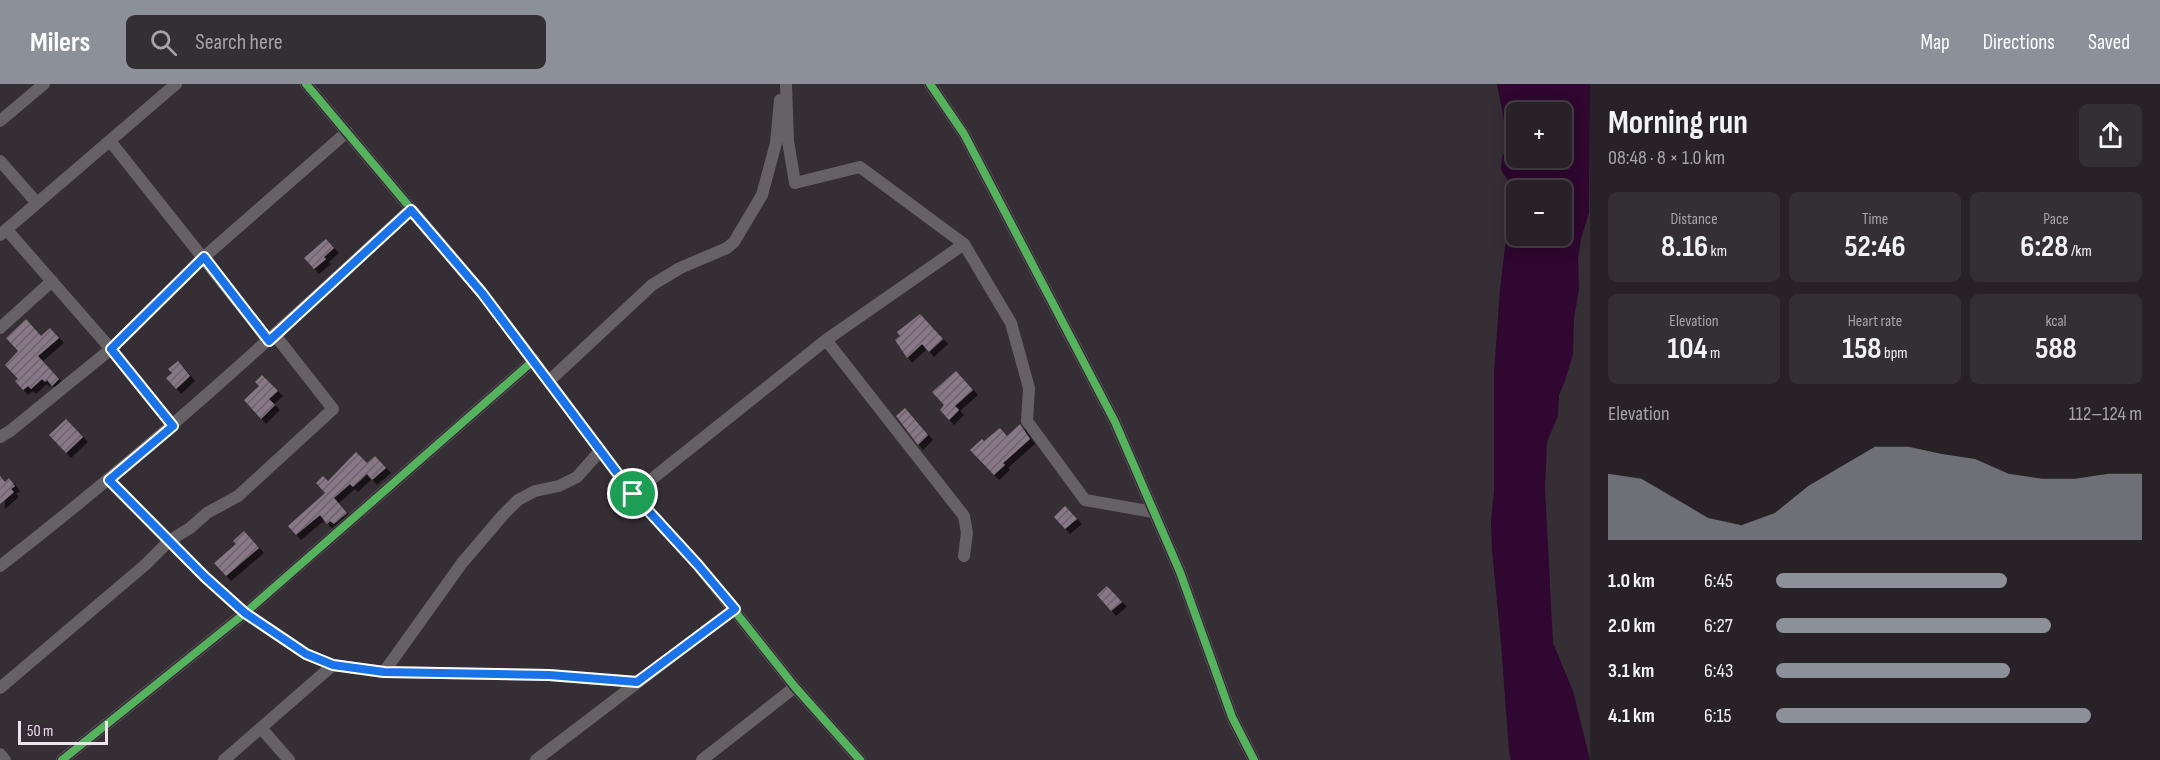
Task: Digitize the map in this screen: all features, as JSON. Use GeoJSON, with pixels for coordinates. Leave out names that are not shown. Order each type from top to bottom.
{"type":"FeatureCollection","features":[{"type":"Feature","properties":{"kind":"street"},"geometry":{"type":"LineString","coordinates":[[0,121],[44,84]]}},
{"type":"Feature","properties":{"kind":"street"},"geometry":{"type":"LineString","coordinates":[[173,426],[52,281],[3,232],[176,84]]}},
{"type":"Feature","properties":{"kind":"street"},"geometry":{"type":"LineString","coordinates":[[306,84],[482,293],[633,494],[698,565],[795,687],[860,760]]}},
{"type":"Feature","properties":{"kind":"street"},"geometry":{"type":"LineString","coordinates":[[784,84],[788,141],[795,183],[860,167],[964,244],[1011,323],[1029,388],[1027,421],[1085,500],[1153,512]]}},
{"type":"Feature","properties":{"kind":"street"},"geometry":{"type":"LineString","coordinates":[[549,381],[652,285],[680,268],[727,248],[734,242],[762,195],[776,143],[784,84]]}},
{"type":"Feature","properties":{"kind":"street"},"geometry":{"type":"LineString","coordinates":[[930,84],[964,134],[1115,422],[1180,572],[1232,717],[1254,760]]}},
{"type":"Feature","properties":{"kind":"street"},"geometry":{"type":"LineString","coordinates":[[0,437],[111,349],[204,257],[347,132]]}},
{"type":"Feature","properties":{"kind":"street"},"geometry":{"type":"LineString","coordinates":[[0,688],[145,565],[169,541],[190,528],[207,513],[238,496],[333,409],[204,257],[110,141]]}},
{"type":"Feature","properties":{"kind":"street"},"geometry":{"type":"LineString","coordinates":[[0,161],[37,203]]}},
{"type":"Feature","properties":{"kind":"street"},"geometry":{"type":"LineString","coordinates":[[3,559],[109,480],[173,426],[411,210]]}},
{"type":"Feature","properties":{"kind":"street"},"geometry":{"type":"LineString","coordinates":[[633,494],[826,340],[964,244]]}},
{"type":"Feature","properties":{"kind":"street"},"geometry":{"type":"LineString","coordinates":[[0,328],[52,281]]}},
{"type":"Feature","properties":{"kind":"street"},"geometry":{"type":"LineString","coordinates":[[826,340],[964,516],[967,533],[964,556]]}},
{"type":"Feature","properties":{"kind":"street"},"geometry":{"type":"LineString","coordinates":[[62,760],[245,613],[534,360]]}},
{"type":"Feature","properties":{"kind":"street"},"geometry":{"type":"LineString","coordinates":[[384,672],[462,563],[503,515],[518,500],[535,491],[559,486],[577,477],[600,451]]}},
{"type":"Feature","properties":{"kind":"street"},"geometry":{"type":"LineString","coordinates":[[109,480],[245,613],[306,654],[333,665],[384,672],[537,675],[637,682]]}},
{"type":"Feature","properties":{"kind":"street"},"geometry":{"type":"LineString","coordinates":[[536,760],[735,609]]}},
{"type":"Feature","properties":{"kind":"street"},"geometry":{"type":"LineString","coordinates":[[224,760],[333,665]]}},
{"type":"Feature","properties":{"kind":"street"},"geometry":{"type":"LineString","coordinates":[[702,760],[795,687]]}},
{"type":"Feature","properties":{"kind":"street"},"geometry":{"type":"LineString","coordinates":[[261,728],[289,760]]}},
{"type":"Feature","properties":{"kind":"street"},"geometry":{"type":"LineString","coordinates":[[0,754],[5,760]]}},
{"type":"Feature","properties":{"kind":"shaded area"},"geometry":{"type":"Polygon","coordinates":[[[1497,84],[1590,84],[1589,213],[1578,259],[1579,290],[1574,318],[1573,354],[1559,395],[1558,416],[1547,442],[1545,487],[1553,643],[1573,691],[1590,760],[1511,760],[1509,752],[1491,522],[1494,491],[1494,373],[1500,289],[1506,243],[1506,246],[1572,246],[1572,180],[1508,180],[1501,170],[1502,157],[1506,151],[1506,168],[1572,168],[1572,102],[1506,102],[1506,130],[1497,84]]]}},
{"type":"Feature","properties":{"kind":"building"},"geometry":{"type":"Polygon","coordinates":[[[326,239],[334,248],[314,269],[304,258],[326,239]]]}},
{"type":"Feature","properties":{"kind":"building"},"geometry":{"type":"Polygon","coordinates":[[[920,314],[943,339],[929,352],[922,344],[907,358],[895,340],[900,336],[897,332],[920,314]]]}},
{"type":"Feature","properties":{"kind":"building"},"geometry":{"type":"Polygon","coordinates":[[[26,319],[41,336],[50,328],[59,338],[38,356],[59,379],[52,386],[47,380],[45,382],[42,379],[31,389],[28,386],[23,390],[15,381],[18,379],[5,365],[18,351],[6,338],[26,319]]]}},
{"type":"Feature","properties":{"kind":"building"},"geometry":{"type":"Polygon","coordinates":[[[178,361],[190,376],[176,389],[166,378],[172,373],[168,369],[178,361]]]}},
{"type":"Feature","properties":{"kind":"building"},"geometry":{"type":"Polygon","coordinates":[[[956,371],[973,390],[955,406],[959,410],[949,420],[940,410],[944,405],[932,392],[956,371]]]}},
{"type":"Feature","properties":{"kind":"building"},"geometry":{"type":"Polygon","coordinates":[[[262,375],[278,391],[269,399],[275,405],[261,419],[244,400],[259,386],[255,382],[262,375]]]}},
{"type":"Feature","properties":{"kind":"building"},"geometry":{"type":"Polygon","coordinates":[[[905,408],[928,435],[918,445],[896,416],[905,408]]]}},
{"type":"Feature","properties":{"kind":"building"},"geometry":{"type":"Polygon","coordinates":[[[66,419],[83,437],[66,453],[49,435],[66,419]]]}},
{"type":"Feature","properties":{"kind":"building"},"geometry":{"type":"Polygon","coordinates":[[[1020,424],[1030,439],[1003,463],[1005,465],[994,475],[970,450],[1000,428],[1007,436],[1020,424]]]}},
{"type":"Feature","properties":{"kind":"building"},"geometry":{"type":"Polygon","coordinates":[[[356,452],[367,463],[375,456],[386,468],[372,480],[367,474],[353,487],[350,484],[334,498],[347,513],[334,524],[330,521],[327,524],[320,515],[296,535],[288,526],[325,493],[316,483],[323,476],[328,481],[356,452]]]}},
{"type":"Feature","properties":{"kind":"building"},"geometry":{"type":"Polygon","coordinates":[[[0,476],[5,482],[9,478],[15,486],[11,489],[14,492],[0,504],[0,476]]]}},
{"type":"Feature","properties":{"kind":"building"},"geometry":{"type":"Polygon","coordinates":[[[1065,506],[1077,519],[1065,529],[1054,517],[1065,506]]]}},
{"type":"Feature","properties":{"kind":"building"},"geometry":{"type":"Polygon","coordinates":[[[244,531],[259,548],[226,576],[214,563],[236,544],[233,541],[244,531]]]}},
{"type":"Feature","properties":{"kind":"building"},"geometry":{"type":"Polygon","coordinates":[[[1107,586],[1122,602],[1111,611],[1097,595],[1107,586]]]}},
{"type":"Feature","properties":{"kind":"cycle path"},"geometry":{"type":"LineString","coordinates":[[306,84],[482,293],[633,494],[698,565],[795,687],[860,760]]}},
{"type":"Feature","properties":{"kind":"cycle path"},"geometry":{"type":"LineString","coordinates":[[930,84],[964,134],[1115,422],[1180,572],[1232,717],[1254,760]]}},
{"type":"Feature","properties":{"kind":"cycle path"},"geometry":{"type":"LineString","coordinates":[[62,760],[245,613],[534,360]]}},
{"type":"Feature","properties":{"kind":"route"},"geometry":{"type":"LineString","coordinates":[[411,210],[482,293],[633,494],[735,609],[637,682],[549,675],[384,672],[333,665],[306,654],[245,613],[205,577],[109,480],[173,426],[111,349],[204,257],[269,341],[411,210]]}}]}
